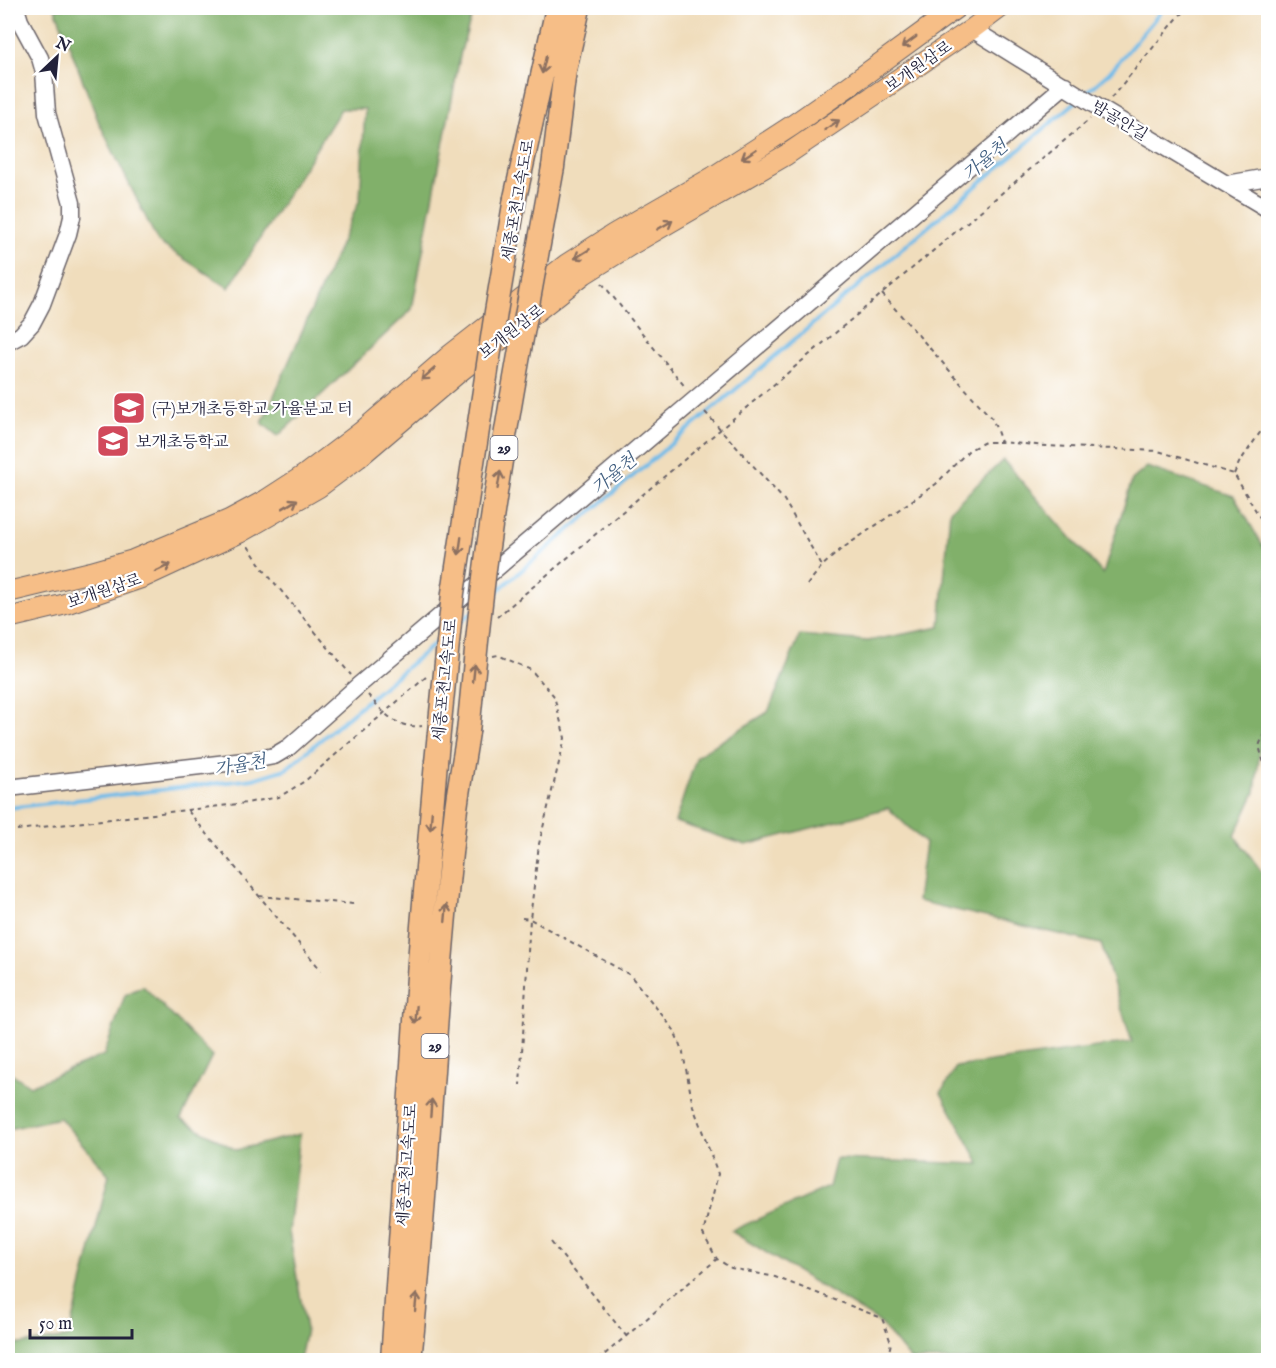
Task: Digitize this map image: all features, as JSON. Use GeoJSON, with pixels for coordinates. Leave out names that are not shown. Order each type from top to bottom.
{"type":"FeatureCollection","features":[{"type":"Feature","properties":{"kind":"highway","name":"세종포천고속도로"},"geometry":{"type":"LineString","coordinates":[[392,1360],[419,961],[453,593],[515,198],[557,8]]}},
{"type":"Feature","properties":{"kind":"highway","name":"세종포천고속도로"},"geometry":{"type":"LineString","coordinates":[[410,1360],[455,815],[468,732],[487,556],[520,346],[553,167],[565,70],[579,8]]}},
{"type":"Feature","properties":{"kind":"main road","name":"보개원삼로"},"geometry":{"type":"LineString","coordinates":[[8,592],[91,573],[133,560],[229,520],[266,500],[303,476],[361,432],[449,356],[567,264],[713,177],[793,125],[956,8]]}},
{"type":"Feature","properties":{"kind":"main road","name":"보개원삼로"},"geometry":{"type":"LineString","coordinates":[[8,618],[62,605],[144,577],[240,533],[319,487],[358,458],[458,373],[592,269],[786,155],[1000,8]]}},
{"type":"Feature","properties":{"kind":"street"},"geometry":{"type":"LineString","coordinates":[[8,342],[21,335],[32,323],[42,304],[69,234],[72,217],[72,203],[47,113],[44,72],[40,58],[20,21],[16,8]]}},
{"type":"Feature","properties":{"kind":"street","name":"밤골안길"},"geometry":{"type":"LineString","coordinates":[[972,28],[1269,209]]}},
{"type":"Feature","properties":{"kind":"street"},"geometry":{"type":"LineString","coordinates":[[8,788],[253,760],[274,756],[289,747],[362,688],[1067,86]]}},
{"type":"Feature","properties":{"kind":"street"},"geometry":{"type":"LineString","coordinates":[[1227,184],[1269,177]]}},
{"type":"Feature","properties":{"kind":"path"},"geometry":{"type":"LineString","coordinates":[[496,618],[882,294],[1097,106],[1186,8]]}},
{"type":"Feature","properties":{"kind":"path"},"geometry":{"type":"LineString","coordinates":[[592,269],[714,423],[784,500],[822,566]]}},
{"type":"Feature","properties":{"kind":"path"},"geometry":{"type":"LineString","coordinates":[[882,294],[993,420],[1000,442]]}},
{"type":"Feature","properties":{"kind":"path"},"geometry":{"type":"LineString","coordinates":[[1234,474],[1239,463],[1269,421]]}},
{"type":"Feature","properties":{"kind":"path"},"geometry":{"type":"LineString","coordinates":[[807,585],[822,566],[840,550],[936,484],[969,450],[985,442],[1158,451],[1234,474],[1269,531]]}},
{"type":"Feature","properties":{"kind":"path"},"geometry":{"type":"LineString","coordinates":[[240,533],[263,569],[384,713],[402,725],[421,727],[428,718]]}},
{"type":"Feature","properties":{"kind":"path"},"geometry":{"type":"LineString","coordinates":[[489,656],[498,655],[531,670],[554,696],[565,738],[539,844],[531,919],[520,1085]]}},
{"type":"Feature","properties":{"kind":"path"},"geometry":{"type":"LineString","coordinates":[[8,831],[188,811],[279,798],[305,781],[426,677]]}},
{"type":"Feature","properties":{"kind":"path"},"geometry":{"type":"LineString","coordinates":[[1269,724],[1259,746],[1269,777]]}},
{"type":"Feature","properties":{"kind":"path"},"geometry":{"type":"LineString","coordinates":[[188,811],[321,970]]}},
{"type":"Feature","properties":{"kind":"path"},"geometry":{"type":"LineString","coordinates":[[259,896],[354,904]]}},
{"type":"Feature","properties":{"kind":"path"},"geometry":{"type":"LineString","coordinates":[[522,918],[531,919],[630,975],[674,1030],[683,1053],[693,1106],[718,1174],[703,1234],[717,1259],[731,1268],[775,1277],[882,1318],[891,1343],[887,1360]]}},
{"type":"Feature","properties":{"kind":"path"},"geometry":{"type":"LineString","coordinates":[[551,1242],[627,1336]]}},
{"type":"Feature","properties":{"kind":"path"},"geometry":{"type":"LineString","coordinates":[[598,1360],[717,1259]]}},
{"type":"Feature","properties":{"kind":"green space"},"geometry":{"type":"Polygon","coordinates":[[[55,8],[474,8],[461,51],[412,309],[278,436],[262,423],[360,199],[365,109],[341,109],[229,288],[158,242],[99,123],[55,8]]]}},
{"type":"Feature","properties":{"kind":"green space"},"geometry":{"type":"Polygon","coordinates":[[[1003,460],[1103,574],[1132,480],[1147,467],[1234,496],[1268,555],[1268,683],[1255,792],[1235,836],[1268,880],[1268,1360],[911,1360],[879,1322],[731,1231],[829,1187],[836,1159],[980,1164],[941,1093],[956,1067],[1132,1042],[1101,944],[917,901],[925,843],[888,808],[746,845],[675,822],[697,756],[768,712],[800,635],[868,641],[940,627],[950,510],[1003,460]]]}},
{"type":"Feature","properties":{"kind":"green space"},"geometry":{"type":"Polygon","coordinates":[[[143,986],[212,1056],[181,1119],[236,1150],[300,1134],[289,1232],[306,1329],[300,1360],[8,1360],[8,1346],[69,1337],[109,1175],[60,1118],[8,1129],[8,1071],[30,1086],[104,1055],[125,995],[143,986]]]}},
{"type":"Feature","properties":{"kind":"waterway","name":"가율천"},"geometry":{"type":"LineString","coordinates":[[1086,93],[1109,73],[1164,8]]}},
{"type":"Feature","properties":{"kind":"waterway","name":"가율천"},"geometry":{"type":"LineString","coordinates":[[490,597],[1078,100]]}},
{"type":"Feature","properties":{"kind":"waterway","name":"가율천"},"geometry":{"type":"LineString","coordinates":[[458,624],[471,613]]}},
{"type":"Feature","properties":{"kind":"waterway","name":"가율천"},"geometry":{"type":"LineString","coordinates":[[8,808],[253,779],[286,769],[439,640]]}},
{"type":"Feature","properties":{"kind":"place","name":"(구)보개초등학교 가율분교 터"},"geometry":{"type":"Point","coordinates":[129,408]}},
{"type":"Feature","properties":{"kind":"place","name":"보개초등학교"},"geometry":{"type":"Point","coordinates":[113,441]}}]}
